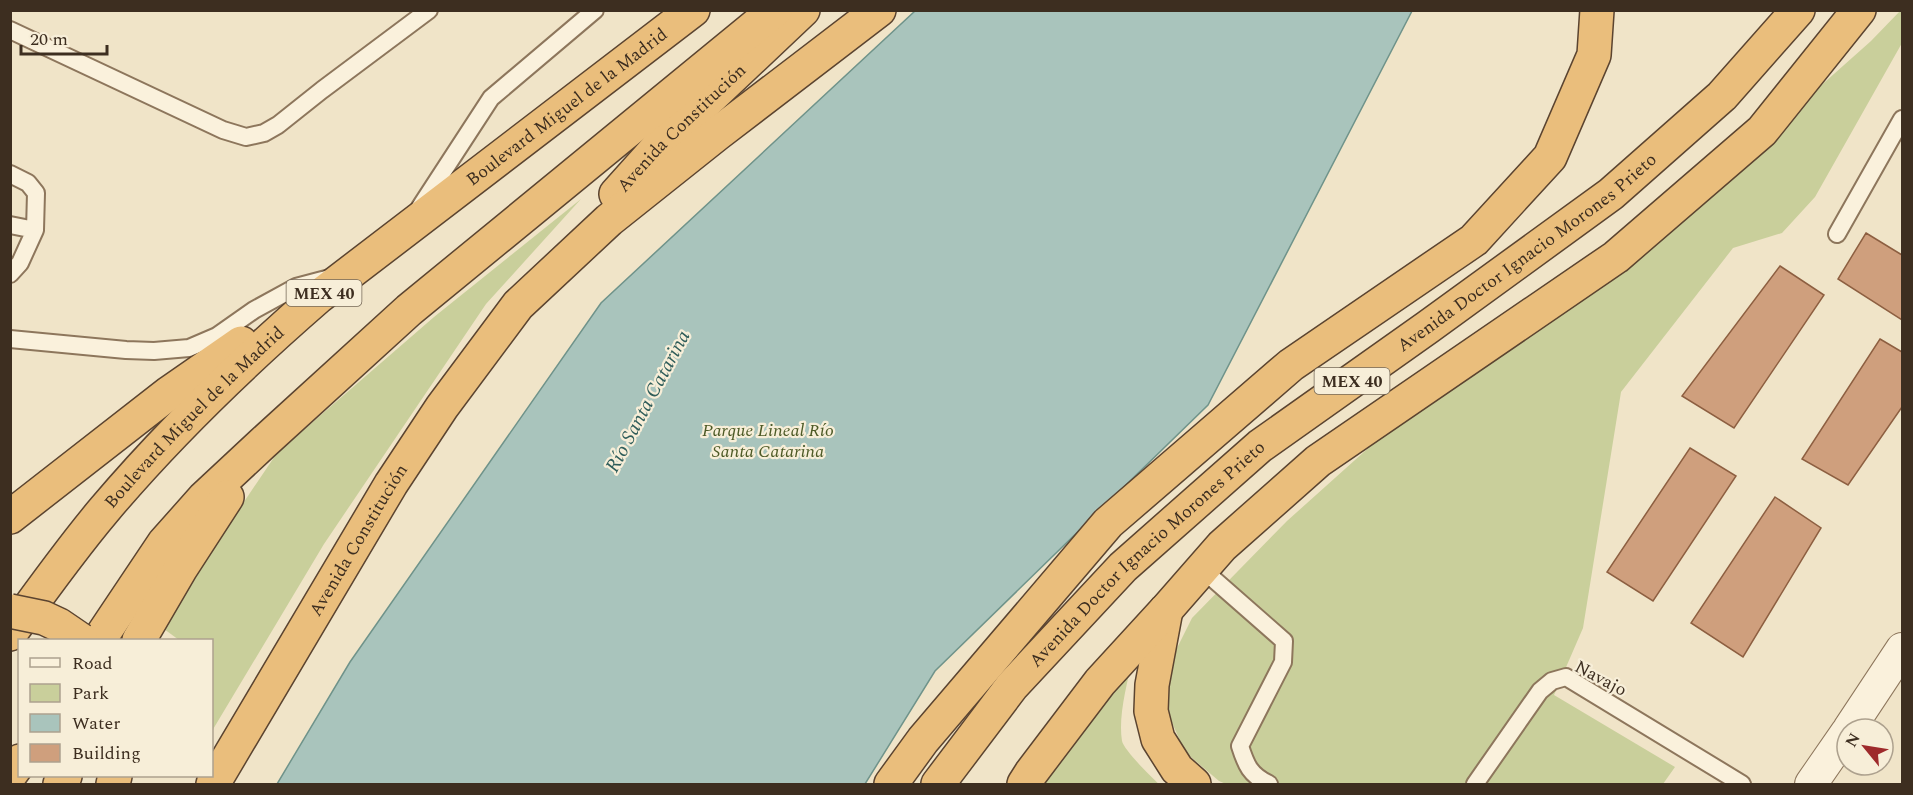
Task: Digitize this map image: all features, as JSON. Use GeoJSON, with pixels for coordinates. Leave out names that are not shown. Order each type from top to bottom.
{"type":"FeatureCollection","features":[{"type":"Feature","properties":{"kind":"highway","name":"Boulevard Miguel de la Madrid"},"geometry":{"type":"LineString","coordinates":[[10,634],[53,574],[97,519],[159,448],[216,389],[318,297],[693,10]]}},
{"type":"Feature","properties":{"kind":"highway"},"geometry":{"type":"LineString","coordinates":[[100,639],[164,543],[204,498],[262,443],[409,310],[775,10]]}},
{"type":"Feature","properties":{"kind":"highway","name":"Avenida Constitución"},"geometry":{"type":"LineString","coordinates":[[213,784],[391,484],[442,407],[518,305],[659,147],[803,10]]}},
{"type":"Feature","properties":{"kind":"highway","name":"Avenida Constitución"},"geometry":{"type":"LineString","coordinates":[[518,305],[609,220],[879,10]]}},
{"type":"Feature","properties":{"kind":"highway"},"geometry":{"type":"LineString","coordinates":[[891,784],[923,740],[1108,523],[1291,364],[1474,240],[1550,157],[1594,55],[1598,10]]}},
{"type":"Feature","properties":{"kind":"highway","name":"Avenida Doctor Ignacio Morones Prieto"},"geometry":{"type":"LineString","coordinates":[[938,784],[1012,686],[1123,567],[1260,446],[1611,194],[1722,96],[1798,10]]}},
{"type":"Feature","properties":{"kind":"highway","name":"MEX 40"},"geometry":{"type":"LineString","coordinates":[[1024,784],[1100,682],[1222,546],[1318,460],[1625,249],[1762,131],[1859,10]]}},
{"type":"Feature","properties":{"kind":"highway"},"geometry":{"type":"LineString","coordinates":[[10,517],[169,393],[266,325],[318,297]]}},
{"type":"Feature","properties":{"kind":"highway"},"geometry":{"type":"LineString","coordinates":[[140,639],[181,568],[262,443]]}},
{"type":"Feature","properties":{"kind":"highway"},"geometry":{"type":"LineString","coordinates":[[1166,610],[1152,685],[1151,711],[1158,739],[1177,769],[1194,784]]}},
{"type":"Feature","properties":{"kind":"highway"},"geometry":{"type":"LineString","coordinates":[[10,611],[44,618],[80,639]]}},
{"type":"Feature","properties":{"kind":"street"},"geometry":{"type":"LineString","coordinates":[[1857,717],[1902,649]]}},
{"type":"Feature","properties":{"kind":"street"},"geometry":{"type":"LineString","coordinates":[[1811,784],[1835,749]]}},
{"type":"Feature","properties":{"kind":"lane"},"geometry":{"type":"LineString","coordinates":[[10,30],[223,130],[246,136],[264,133],[278,125],[429,10]]}},
{"type":"Feature","properties":{"kind":"lane"},"geometry":{"type":"LineString","coordinates":[[405,231],[491,98],[595,10]]}},
{"type":"Feature","properties":{"kind":"lane"},"geometry":{"type":"LineString","coordinates":[[1837,234],[1902,119]]}},
{"type":"Feature","properties":{"kind":"lane"},"geometry":{"type":"LineString","coordinates":[[10,174],[28,183],[36,193],[35,230],[14,266]]}},
{"type":"Feature","properties":{"kind":"lane"},"geometry":{"type":"LineString","coordinates":[[10,225],[35,230]]}},
{"type":"Feature","properties":{"kind":"lane"},"geometry":{"type":"LineString","coordinates":[[10,339],[126,350],[154,351],[189,348],[217,336],[254,310],[296,287],[351,272]]}},
{"type":"Feature","properties":{"kind":"lane"},"geometry":{"type":"LineString","coordinates":[[1202,569],[1284,641],[1282,662],[1240,746],[1247,767],[1262,781],[1269,784]]}},
{"type":"Feature","properties":{"kind":"lane","name":"Navajo"},"geometry":{"type":"LineString","coordinates":[[1475,784],[1540,691],[1552,681],[1566,678],[1742,784]]}},
{"type":"Feature","properties":{"kind":"green space"},"geometry":{"type":"Polygon","coordinates":[[[1902,11],[1902,43],[1815,197],[1782,233],[1733,248],[1621,392],[1583,628],[1554,695],[1675,767],[1663,784],[1226,784],[1219,781],[1185,752],[1170,718],[1166,689],[1174,654],[1192,618],[1287,521],[1413,408],[1671,219],[1871,41],[1902,11]]]}},
{"type":"Feature","properties":{"kind":"green space"},"geometry":{"type":"Polygon","coordinates":[[[581,199],[486,304],[324,544],[213,729],[213,639],[178,639],[164,629],[198,570],[277,453],[434,317],[581,199]]]}},
{"type":"Feature","properties":{"kind":"green space"},"geometry":{"type":"Polygon","coordinates":[[[1132,661],[1122,711],[1122,741],[1132,757],[1159,784],[1040,784],[1132,661]]]}},
{"type":"Feature","properties":{"kind":"water","name":"Río Santa Catarina"},"geometry":{"type":"Polygon","coordinates":[[[915,11],[1412,11],[1208,405],[935,671],[865,784],[277,784],[350,662],[601,303],[915,11]]]}},
{"type":"Feature","properties":{"kind":"building"},"geometry":{"type":"Polygon","coordinates":[[[1866,233],[1902,255],[1902,320],[1838,279],[1866,233]]]}},
{"type":"Feature","properties":{"kind":"building"},"geometry":{"type":"Polygon","coordinates":[[[1780,266],[1824,295],[1734,428],[1682,396],[1780,266]]]}},
{"type":"Feature","properties":{"kind":"building"},"geometry":{"type":"Polygon","coordinates":[[[1880,339],[1902,352],[1902,407],[1848,485],[1802,459],[1880,339]]]}},
{"type":"Feature","properties":{"kind":"building"},"geometry":{"type":"Polygon","coordinates":[[[1690,448],[1736,476],[1653,601],[1607,572],[1690,448]]]}},
{"type":"Feature","properties":{"kind":"building"},"geometry":{"type":"Polygon","coordinates":[[[1775,497],[1821,528],[1743,657],[1691,623],[1775,497]]]}},
{"type":"Feature","properties":{"kind":"park label","name":"Parque Lineal Río Santa Catarina"},"geometry":{"type":"Point","coordinates":[768,440]}}]}
